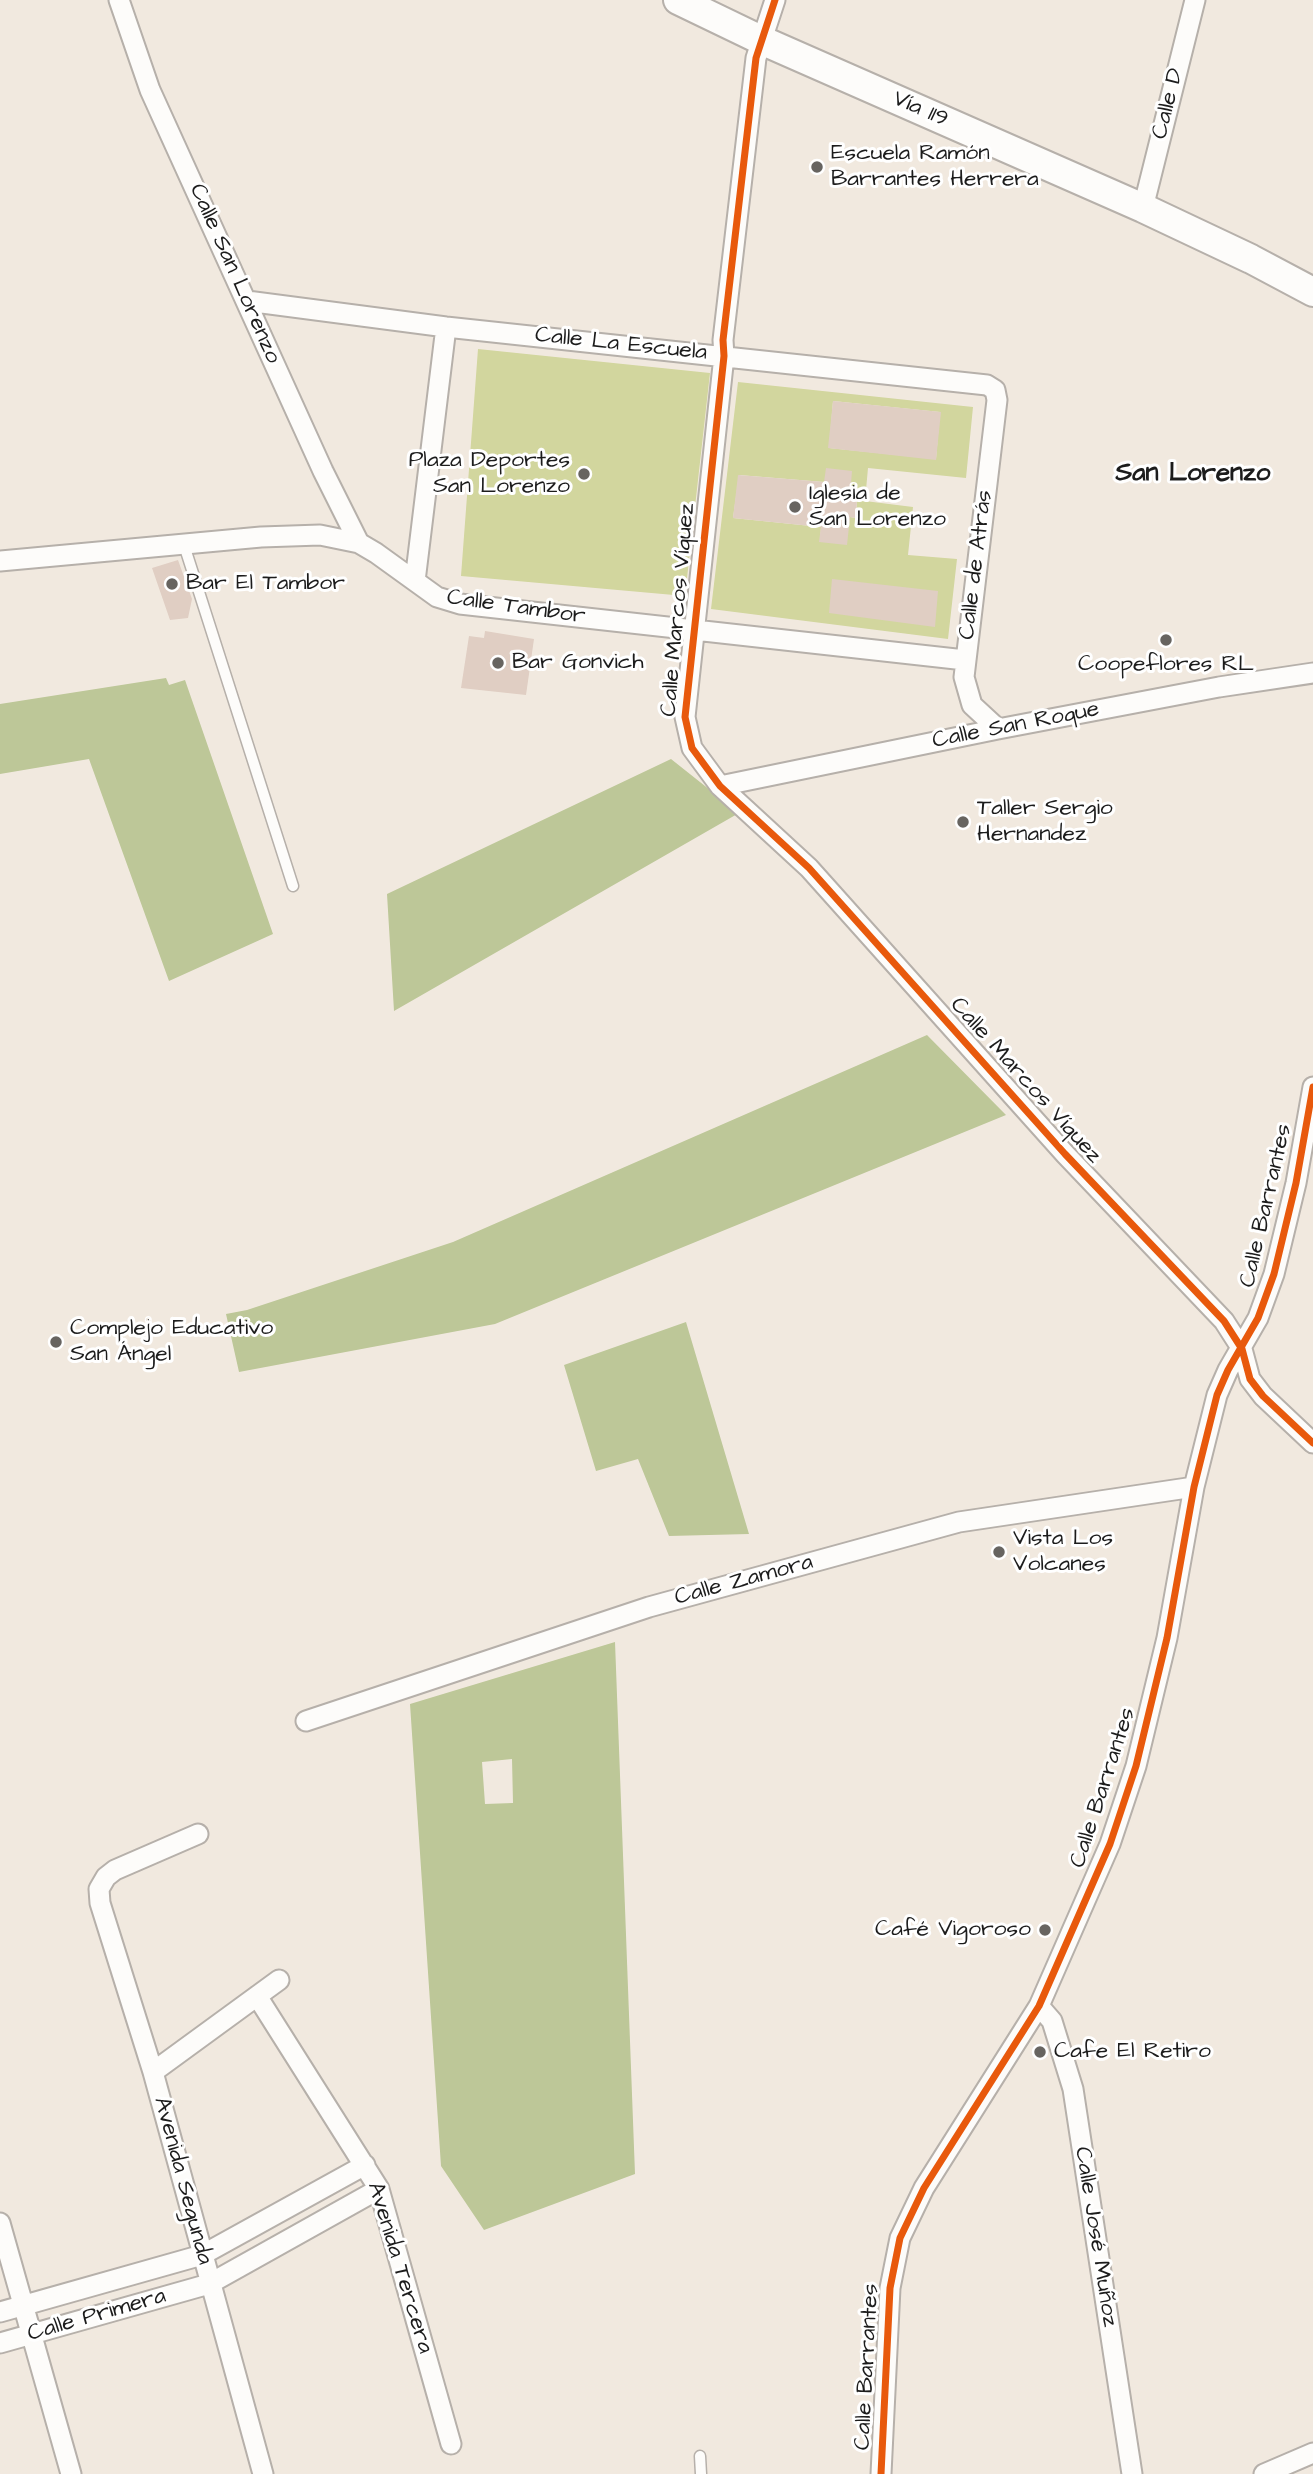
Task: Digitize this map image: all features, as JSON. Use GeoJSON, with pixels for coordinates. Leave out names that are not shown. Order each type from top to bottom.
{"type":"FeatureCollection","features":[{"type":"Feature","properties":{"kind":"main road","name":"Vía 119"},"geometry":{"type":"LineString","coordinates":[[678,0],[761,40],[1143,208],[1251,259],[1313,292]]}},
{"type":"Feature","properties":{"kind":"street","name":"Calle San Lorenzo"},"geometry":{"type":"LineString","coordinates":[[119,0],[150,90],[323,471],[359,543]]}},
{"type":"Feature","properties":{"kind":"street","name":"Calle Marcos Víquez"},"geometry":{"type":"LineString","coordinates":[[775,0],[756,58],[723,340],[724,356],[685,717],[692,748],[720,786],[808,868],[1065,1154],[1224,1321],[1241,1349],[1250,1379],[1263,1396],[1313,1443]]}},
{"type":"Feature","properties":{"kind":"street","name":"Calle D"},"geometry":{"type":"LineString","coordinates":[[1143,208],[1195,0]]}},
{"type":"Feature","properties":{"kind":"street","name":"Calle La Escuela"},"geometry":{"type":"LineString","coordinates":[[247,302],[446,327],[987,386],[995,390]]}},
{"type":"Feature","properties":{"kind":"street"},"geometry":{"type":"LineString","coordinates":[[415,581],[446,327]]}},
{"type":"Feature","properties":{"kind":"street","name":"Calle de Atrás"},"geometry":{"type":"LineString","coordinates":[[995,390],[997,400],[964,677],[972,705],[998,729]]}},
{"type":"Feature","properties":{"kind":"street","name":"Calle Tambor"},"geometry":{"type":"LineString","coordinates":[[0,561],[261,537],[320,536],[359,543],[376,552],[437,597],[460,604],[965,660]]}},
{"type":"Feature","properties":{"kind":"street","name":"Calle San Roque"},"geometry":{"type":"LineString","coordinates":[[720,786],[998,729],[1219,687],[1313,673]]}},
{"type":"Feature","properties":{"kind":"street","name":"Calle Barrantes"},"geometry":{"type":"LineString","coordinates":[[881,2474],[890,2288],[900,2238],[924,2188],[1039,2006],[1110,1844],[1136,1766],[1167,1638],[1194,1488],[1217,1395],[1258,1318],[1274,1274],[1296,1183],[1313,1087]]}},
{"type":"Feature","properties":{"kind":"street","name":"Calle Zamora"},"geometry":{"type":"LineString","coordinates":[[306,1721],[649,1607],[959,1522],[1194,1488]]}},
{"type":"Feature","properties":{"kind":"street","name":"Avenida Segunda"},"geometry":{"type":"LineString","coordinates":[[198,1834],[115,1870],[106,1877],[99,1889],[100,1903],[153,2072],[263,2474]]}},
{"type":"Feature","properties":{"kind":"street"},"geometry":{"type":"LineString","coordinates":[[153,2072],[279,1980]]}},
{"type":"Feature","properties":{"kind":"street","name":"Avenida Tercera"},"geometry":{"type":"LineString","coordinates":[[257,1996],[379,2189],[451,2444]]}},
{"type":"Feature","properties":{"kind":"street","name":"Calle José Muñoz"},"geometry":{"type":"LineString","coordinates":[[1039,2006],[1052,2021],[1073,2089],[1132,2474]]}},
{"type":"Feature","properties":{"kind":"street","name":"Calle Primera"},"geometry":{"type":"LineString","coordinates":[[0,2312],[202,2255],[366,2165]]}},
{"type":"Feature","properties":{"kind":"street","name":"Calle Primera"},"geometry":{"type":"LineString","coordinates":[[0,2343],[209,2284],[379,2189]]}},
{"type":"Feature","properties":{"kind":"street"},"geometry":{"type":"LineString","coordinates":[[0,2223],[71,2474]]}},
{"type":"Feature","properties":{"kind":"street"},"geometry":{"type":"LineString","coordinates":[[1264,2474],[1313,2453]]}},
{"type":"Feature","properties":{"kind":"lane"},"geometry":{"type":"LineString","coordinates":[[184,545],[293,886]]}},
{"type":"Feature","properties":{"kind":"lane"},"geometry":{"type":"LineString","coordinates":[[700,2456],[701,2474]]}},
{"type":"Feature","properties":{"kind":"green space","name":"Plaza Deportes San Lorenzo"},"geometry":{"type":"Polygon","coordinates":[[[478,349],[710,373],[685,596],[461,576],[478,349]]]}},
{"type":"Feature","properties":{"kind":"green space"},"geometry":{"type":"Polygon","coordinates":[[[738,382],[973,407],[966,478],[868,468],[865,501],[913,507],[908,555],[957,559],[948,639],[711,609],[738,382]],[[833,401],[829,448],[936,459],[940,412],[833,401]],[[739,475],[733,518],[821,527],[820,542],[850,517],[856,518],[857,497],[824,482],[739,475]]]}},
{"type":"Feature","properties":{"kind":"green space"},"geometry":{"type":"Polygon","coordinates":[[[166,678],[169,685],[185,680],[273,934],[169,981],[89,759],[0,774],[0,704],[166,678]]]}},
{"type":"Feature","properties":{"kind":"green space"},"geometry":{"type":"Polygon","coordinates":[[[671,759],[739,813],[394,1011],[387,894],[671,759]]]}},
{"type":"Feature","properties":{"kind":"green space"},"geometry":{"type":"Polygon","coordinates":[[[927,1035],[1006,1115],[495,1324],[239,1372],[226,1314],[247,1310],[453,1242],[927,1035]]]}},
{"type":"Feature","properties":{"kind":"green space"},"geometry":{"type":"Polygon","coordinates":[[[686,1322],[749,1534],[669,1536],[638,1459],[596,1471],[564,1365],[686,1322]]]}},
{"type":"Feature","properties":{"kind":"green space"},"geometry":{"type":"Polygon","coordinates":[[[615,1642],[635,2174],[484,2230],[441,2166],[410,1704],[615,1642]],[[512,1759],[482,1762],[485,1804],[513,1803],[512,1759]]]}},
{"type":"Feature","properties":{"kind":"building"},"geometry":{"type":"Polygon","coordinates":[[[833,401],[941,412],[936,460],[828,448],[833,401]]]}},
{"type":"Feature","properties":{"kind":"building","name":"Iglesia de San Lorenzo"},"geometry":{"type":"Polygon","coordinates":[[[826,468],[852,471],[850,496],[857,497],[856,518],[850,517],[847,545],[819,542],[821,527],[733,518],[738,475],[824,482],[826,468]]]}},
{"type":"Feature","properties":{"kind":"building","name":"Bar El Tambor"},"geometry":{"type":"Polygon","coordinates":[[[178,560],[192,599],[188,618],[170,620],[152,568],[178,560]]]}},
{"type":"Feature","properties":{"kind":"building"},"geometry":{"type":"Polygon","coordinates":[[[832,579],[938,591],[935,627],[829,613],[832,579]]]}},
{"type":"Feature","properties":{"kind":"building","name":"Bar Gonvich"},"geometry":{"type":"Polygon","coordinates":[[[485,631],[534,639],[526,695],[461,688],[469,636],[484,638],[485,631]]]}},
{"type":"Feature","properties":{"kind":"cycle path"},"geometry":{"type":"LineString","coordinates":[[775,0],[756,58],[723,340],[724,356],[685,717],[692,748],[720,786],[809,868],[1065,1154],[1224,1321],[1242,1349],[1250,1379],[1263,1396],[1313,1443]]}},
{"type":"Feature","properties":{"kind":"cycle path"},"geometry":{"type":"LineString","coordinates":[[881,2474],[890,2288],[900,2238],[924,2188],[1039,2006],[1110,1844],[1136,1766],[1167,1638],[1194,1487],[1217,1395],[1258,1318],[1274,1274],[1296,1183],[1313,1087]]}},
{"type":"Feature","properties":{"kind":"place","name":"Escuela Ramón Barrantes Herrera"},"geometry":{"type":"Point","coordinates":[817,167]}},
{"type":"Feature","properties":{"kind":"place","name":"Plaza Deportes San Lorenzo"},"geometry":{"type":"Point","coordinates":[584,474]}},
{"type":"Feature","properties":{"kind":"place","name":"Iglesia de San Lorenzo"},"geometry":{"type":"Point","coordinates":[795,507]}},
{"type":"Feature","properties":{"kind":"place","name":"Bar El Tambor"},"geometry":{"type":"Point","coordinates":[172,584]}},
{"type":"Feature","properties":{"kind":"place","name":"Coopeflores RL"},"geometry":{"type":"Point","coordinates":[1166,640]}},
{"type":"Feature","properties":{"kind":"place","name":"Bar Gonvich"},"geometry":{"type":"Point","coordinates":[498,663]}},
{"type":"Feature","properties":{"kind":"place","name":"Taller Sergio Hernandez"},"geometry":{"type":"Point","coordinates":[963,822]}},
{"type":"Feature","properties":{"kind":"place","name":"Complejo Educativo San Ángel"},"geometry":{"type":"Point","coordinates":[56,1342]}},
{"type":"Feature","properties":{"kind":"place","name":"Vista Los Volcanes"},"geometry":{"type":"Point","coordinates":[999,1552]}},
{"type":"Feature","properties":{"kind":"place","name":"Café Vigoroso"},"geometry":{"type":"Point","coordinates":[1045,1930]}},
{"type":"Feature","properties":{"kind":"place","name":"Cafe El Retiro"},"geometry":{"type":"Point","coordinates":[1040,2052]}},
{"type":"Feature","properties":{"kind":"district","name":"San Lorenzo"},"geometry":{"type":"Point","coordinates":[1193,475]}}]}
